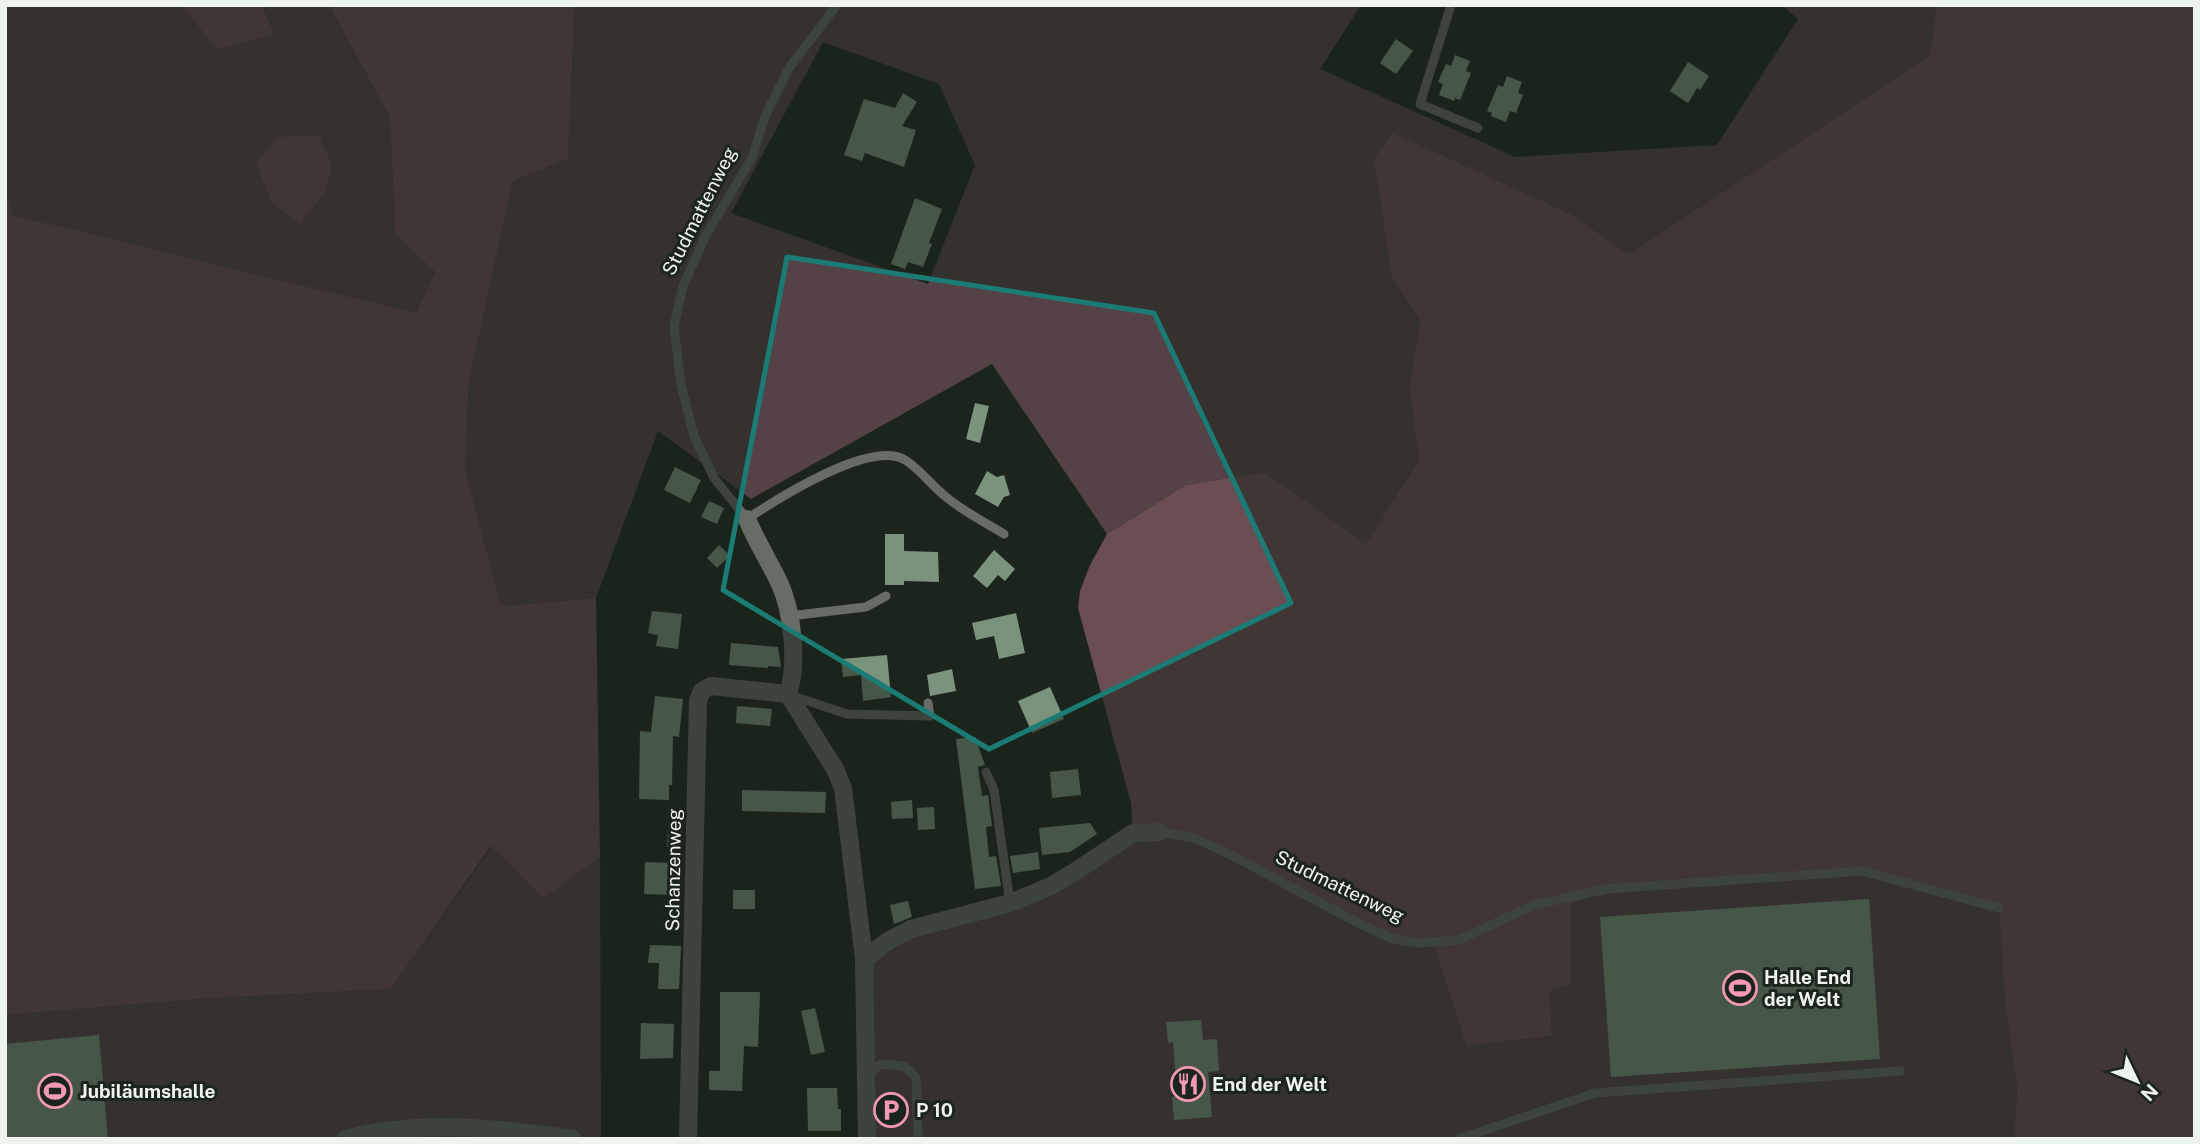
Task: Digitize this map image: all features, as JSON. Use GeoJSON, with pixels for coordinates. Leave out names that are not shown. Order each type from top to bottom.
{"type":"FeatureCollection","features":[{"type":"Feature","properties":{"kind":"street","name":"Studmattenweg"},"geometry":{"type":"LineString","coordinates":[[747,519],[780,585],[789,617],[793,658],[792,682],[788,694]]}},
{"type":"Feature","properties":{"kind":"street","name":"Schanzenweg"},"geometry":{"type":"LineString","coordinates":[[688,1139],[698,700],[702,691],[711,686],[788,694]]}},
{"type":"Feature","properties":{"kind":"street"},"geometry":{"type":"LineString","coordinates":[[788,694],[835,769],[843,788],[864,959],[867,1139]]}},
{"type":"Feature","properties":{"kind":"street","name":"Studmattenweg"},"geometry":{"type":"LineString","coordinates":[[864,959],[888,941],[911,929],[1010,903],[1051,886],[1133,833],[1160,832]]}},
{"type":"Feature","properties":{"kind":"street"},"geometry":{"type":"LineString","coordinates":[[346,1139],[365,1134],[445,1127],[485,1128],[573,1139]]}},
{"type":"Feature","properties":{"kind":"lane","name":"Studmattenweg"},"geometry":{"type":"LineString","coordinates":[[747,519],[714,478],[694,436],[681,385],[674,326],[682,286],[706,235],[752,158],[766,114],[789,68],[837,5]]}},
{"type":"Feature","properties":{"kind":"lane"},"geometry":{"type":"LineString","coordinates":[[1451,5],[1420,104],[1478,128]]}},
{"type":"Feature","properties":{"kind":"lane"},"geometry":{"type":"LineString","coordinates":[[747,519],[799,485],[858,460],[887,454],[903,458],[945,497],[1004,534]]}},
{"type":"Feature","properties":{"kind":"lane"},"geometry":{"type":"LineString","coordinates":[[789,617],[866,607],[886,596]]}},
{"type":"Feature","properties":{"kind":"lane"},"geometry":{"type":"LineString","coordinates":[[788,694],[847,714],[930,716],[928,703]]}},
{"type":"Feature","properties":{"kind":"lane"},"geometry":{"type":"LineString","coordinates":[[986,772],[994,790],[1010,903]]}},
{"type":"Feature","properties":{"kind":"lane","name":"Studmattenweg"},"geometry":{"type":"LineString","coordinates":[[1160,832],[1194,838],[1360,924],[1393,939],[1417,943],[1459,940],[1534,905],[1606,889],[1862,871],[1999,908]]}},
{"type":"Feature","properties":{"kind":"lane"},"geometry":{"type":"LineString","coordinates":[[865,1076],[881,1064],[904,1066],[916,1077],[918,1139]]}},
{"type":"Feature","properties":{"kind":"lane"},"geometry":{"type":"LineString","coordinates":[[1459,1139],[1595,1093],[1900,1071]]}},
{"type":"Feature","properties":{"kind":"highlighted area"},"geometry":{"type":"Polygon","coordinates":[[[787,257],[1154,313],[1291,603],[989,749],[723,590],[787,257]]]}},
{"type":"Feature","properties":{"kind":"shaded area"},"geometry":{"type":"Polygon","coordinates":[[[5,5],[181,5],[217,50],[275,33],[262,5],[329,5],[390,118],[395,234],[435,272],[416,313],[13,215],[5,187],[5,5]]]}},
{"type":"Feature","properties":{"kind":"shaded area"},"geometry":{"type":"Polygon","coordinates":[[[181,5],[262,5],[275,34],[217,50],[181,5]]]}},
{"type":"Feature","properties":{"kind":"shaded area"},"geometry":{"type":"Polygon","coordinates":[[[329,5],[575,5],[568,159],[513,181],[469,382],[465,468],[501,606],[596,598],[600,857],[543,899],[491,846],[391,989],[200,999],[5,1015],[5,187],[13,215],[416,313],[435,272],[395,234],[390,118],[329,5]]]}},
{"type":"Feature","properties":{"kind":"shaded area"},"geometry":{"type":"Polygon","coordinates":[[[575,5],[1361,5],[1320,69],[1515,157],[1717,145],[1798,19],[1782,5],[1937,5],[1929,56],[1629,254],[1572,215],[1392,277],[1420,321],[1409,390],[1419,460],[1366,545],[1264,472],[1186,485],[1107,534],[992,364],[751,499],[658,431],[596,598],[501,606],[465,468],[469,382],[513,181],[568,159],[575,5]],[[823,42],[731,213],[928,284],[975,165],[939,84],[823,42]]]}},
{"type":"Feature","properties":{"kind":"shaded area"},"geometry":{"type":"Polygon","coordinates":[[[1937,5],[2195,5],[2195,1139],[2014,1139],[2017,1087],[2005,1006],[1999,908],[1862,871],[1606,889],[1571,904],[1571,984],[1550,991],[1552,1036],[1466,1046],[1433,942],[1393,939],[1194,838],[1133,833],[1131,803],[1078,608],[1080,591],[1090,565],[1107,534],[1186,485],[1264,472],[1366,544],[1419,460],[1409,390],[1420,321],[1392,277],[1374,159],[1393,133],[1572,215],[1629,254],[1929,56],[1937,5]]]}},
{"type":"Feature","properties":{"kind":"shaded area"},"geometry":{"type":"Polygon","coordinates":[[[319,136],[332,166],[325,193],[300,223],[272,203],[256,164],[277,137],[319,136]]]}},
{"type":"Feature","properties":{"kind":"shaded area"},"geometry":{"type":"Polygon","coordinates":[[[1133,833],[1194,838],[1433,942],[1466,1046],[1552,1036],[1550,991],[1571,984],[1570,904],[1606,889],[1862,871],[1999,908],[2005,1006],[2017,1087],[2014,1139],[867,1139],[864,959],[888,941],[1010,903],[1133,833]]]}},
{"type":"Feature","properties":{"kind":"shaded area"},"geometry":{"type":"Polygon","coordinates":[[[492,846],[543,899],[600,857],[601,1139],[5,1139],[5,1015],[200,999],[391,989],[492,846]]]}},
{"type":"Feature","properties":{"kind":"building"},"geometry":{"type":"Polygon","coordinates":[[[1396,39],[1413,51],[1396,74],[1380,63],[1396,39]]]}},
{"type":"Feature","properties":{"kind":"building"},"geometry":{"type":"Polygon","coordinates":[[[1455,55],[1470,61],[1466,71],[1471,73],[1460,100],[1455,98],[1454,101],[1439,95],[1443,84],[1438,82],[1446,64],[1451,66],[1455,55]]]}},
{"type":"Feature","properties":{"kind":"building"},"geometry":{"type":"Polygon","coordinates":[[[1688,62],[1709,76],[1700,90],[1697,88],[1688,103],[1670,91],[1688,62]]]}},
{"type":"Feature","properties":{"kind":"building"},"geometry":{"type":"Polygon","coordinates":[[[1507,76],[1522,82],[1518,93],[1523,95],[1516,113],[1510,111],[1506,122],[1491,116],[1492,113],[1487,111],[1498,85],[1503,87],[1507,76]]]}},
{"type":"Feature","properties":{"kind":"building"},"geometry":{"type":"Polygon","coordinates":[[[903,93],[917,102],[902,126],[916,130],[904,167],[865,153],[862,161],[844,155],[864,99],[895,108],[903,93]]]}},
{"type":"Feature","properties":{"kind":"building"},"geometry":{"type":"Polygon","coordinates":[[[915,198],[942,209],[923,267],[908,262],[905,269],[891,264],[915,198]]]}},
{"type":"Feature","properties":{"kind":"building"},"geometry":{"type":"Polygon","coordinates":[[[975,403],[989,406],[980,443],[966,439],[975,403]]]}},
{"type":"Feature","properties":{"kind":"building"},"geometry":{"type":"Polygon","coordinates":[[[675,467],[701,480],[690,503],[664,490],[675,467]]]}},
{"type":"Feature","properties":{"kind":"building"},"geometry":{"type":"Polygon","coordinates":[[[987,471],[997,477],[1004,475],[1010,495],[1004,497],[998,507],[975,494],[987,471]]]}},
{"type":"Feature","properties":{"kind":"building"},"geometry":{"type":"Polygon","coordinates":[[[709,501],[724,508],[717,524],[701,517],[709,501]]]}},
{"type":"Feature","properties":{"kind":"building"},"geometry":{"type":"Polygon","coordinates":[[[885,534],[904,534],[904,551],[938,552],[939,582],[904,581],[904,585],[885,585],[885,534]]]}},
{"type":"Feature","properties":{"kind":"building"},"geometry":{"type":"Polygon","coordinates":[[[719,545],[730,556],[717,568],[707,558],[719,545]]]}},
{"type":"Feature","properties":{"kind":"building"},"geometry":{"type":"Polygon","coordinates":[[[994,550],[1015,569],[1005,581],[998,575],[987,588],[973,576],[994,550]]]}},
{"type":"Feature","properties":{"kind":"building"},"geometry":{"type":"Polygon","coordinates":[[[652,611],[682,614],[678,649],[656,646],[658,635],[648,633],[652,611]]]}},
{"type":"Feature","properties":{"kind":"building"},"geometry":{"type":"Polygon","coordinates":[[[1016,613],[1025,653],[999,659],[994,636],[976,640],[972,623],[1016,613]]]}},
{"type":"Feature","properties":{"kind":"building"},"geometry":{"type":"Polygon","coordinates":[[[731,643],[778,647],[781,667],[729,665],[731,643]]]}},
{"type":"Feature","properties":{"kind":"building"},"geometry":{"type":"Polygon","coordinates":[[[887,655],[891,697],[863,701],[861,675],[843,677],[841,659],[887,655]]]}},
{"type":"Feature","properties":{"kind":"building"},"geometry":{"type":"Polygon","coordinates":[[[952,669],[956,691],[930,696],[927,675],[952,669]]]}},
{"type":"Feature","properties":{"kind":"building"},"geometry":{"type":"Polygon","coordinates":[[[1050,687],[1064,719],[1032,733],[1018,701],[1050,687]]]}},
{"type":"Feature","properties":{"kind":"building"},"geometry":{"type":"Polygon","coordinates":[[[655,696],[683,699],[679,737],[673,736],[669,800],[639,799],[640,731],[651,732],[655,696]]]}},
{"type":"Feature","properties":{"kind":"building"},"geometry":{"type":"Polygon","coordinates":[[[737,706],[772,709],[770,726],[736,723],[737,706]]]}},
{"type":"Feature","properties":{"kind":"building"},"geometry":{"type":"Polygon","coordinates":[[[975,737],[985,765],[978,767],[982,796],[988,795],[992,826],[986,827],[989,857],[996,856],[1001,886],[975,889],[956,739],[975,737]]]}},
{"type":"Feature","properties":{"kind":"building"},"geometry":{"type":"Polygon","coordinates":[[[1078,769],[1081,795],[1052,798],[1050,772],[1078,769]]]}},
{"type":"Feature","properties":{"kind":"building"},"geometry":{"type":"Polygon","coordinates":[[[742,790],[826,792],[825,813],[742,811],[742,790]]]}},
{"type":"Feature","properties":{"kind":"building"},"geometry":{"type":"Polygon","coordinates":[[[912,800],[913,818],[892,819],[891,802],[912,800]]]}},
{"type":"Feature","properties":{"kind":"building"},"geometry":{"type":"Polygon","coordinates":[[[934,807],[935,829],[918,830],[917,808],[934,807]]]}},
{"type":"Feature","properties":{"kind":"building"},"geometry":{"type":"Polygon","coordinates":[[[1090,823],[1097,834],[1070,852],[1042,855],[1039,828],[1090,823]]]}},
{"type":"Feature","properties":{"kind":"building"},"geometry":{"type":"Polygon","coordinates":[[[668,829],[682,829],[682,847],[667,847],[668,829]]]}},
{"type":"Feature","properties":{"kind":"building"},"geometry":{"type":"Polygon","coordinates":[[[1038,852],[1040,869],[1013,873],[1010,856],[1038,852]]]}},
{"type":"Feature","properties":{"kind":"building"},"geometry":{"type":"Polygon","coordinates":[[[645,862],[677,863],[676,895],[644,894],[645,862]]]}},
{"type":"Feature","properties":{"kind":"building"},"geometry":{"type":"Polygon","coordinates":[[[733,890],[755,890],[755,909],[733,909],[733,890]]]}},
{"type":"Feature","properties":{"kind":"building","name":"Halle End der Welt"},"geometry":{"type":"Polygon","coordinates":[[[1869,899],[1880,1059],[1611,1077],[1600,917],[1869,899]]]}},
{"type":"Feature","properties":{"kind":"building"},"geometry":{"type":"Polygon","coordinates":[[[908,901],[912,917],[894,924],[890,905],[908,901]]]}},
{"type":"Feature","properties":{"kind":"building"},"geometry":{"type":"Polygon","coordinates":[[[650,945],[681,946],[679,989],[658,989],[659,963],[648,963],[650,945]]]}},
{"type":"Feature","properties":{"kind":"building"},"geometry":{"type":"Polygon","coordinates":[[[720,992],[760,992],[758,1047],[744,1046],[742,1091],[709,1090],[709,1071],[720,1071],[720,992]]]}},
{"type":"Feature","properties":{"kind":"building"},"geometry":{"type":"Polygon","coordinates":[[[815,1008],[825,1052],[811,1055],[801,1011],[815,1008]]]}},
{"type":"Feature","properties":{"kind":"building"},"geometry":{"type":"Polygon","coordinates":[[[1201,1020],[1203,1040],[1217,1039],[1219,1071],[1208,1072],[1212,1117],[1174,1120],[1172,1097],[1177,1096],[1173,1042],[1168,1043],[1166,1022],[1201,1020]]]}},
{"type":"Feature","properties":{"kind":"building"},"geometry":{"type":"Polygon","coordinates":[[[641,1023],[674,1024],[673,1058],[640,1059],[641,1023]]]}},
{"type":"Feature","properties":{"kind":"building","name":"Jubiläumshalle"},"geometry":{"type":"Polygon","coordinates":[[[99,1035],[108,1139],[5,1139],[5,1044],[99,1035]]]}},
{"type":"Feature","properties":{"kind":"building"},"geometry":{"type":"Polygon","coordinates":[[[807,1088],[837,1088],[841,1131],[808,1131],[807,1088]]]}},
{"type":"Feature","properties":{"kind":"place","name":"Halle End der Welt"},"geometry":{"type":"Point","coordinates":[1740,988]}},
{"type":"Feature","properties":{"kind":"place","name":"End der Welt"},"geometry":{"type":"Point","coordinates":[1188,1084]}},
{"type":"Feature","properties":{"kind":"place","name":"Jubiläumshalle"},"geometry":{"type":"Point","coordinates":[55,1091]}},
{"type":"Feature","properties":{"kind":"place","name":"P 10"},"geometry":{"type":"Point","coordinates":[891,1110]}}]}
